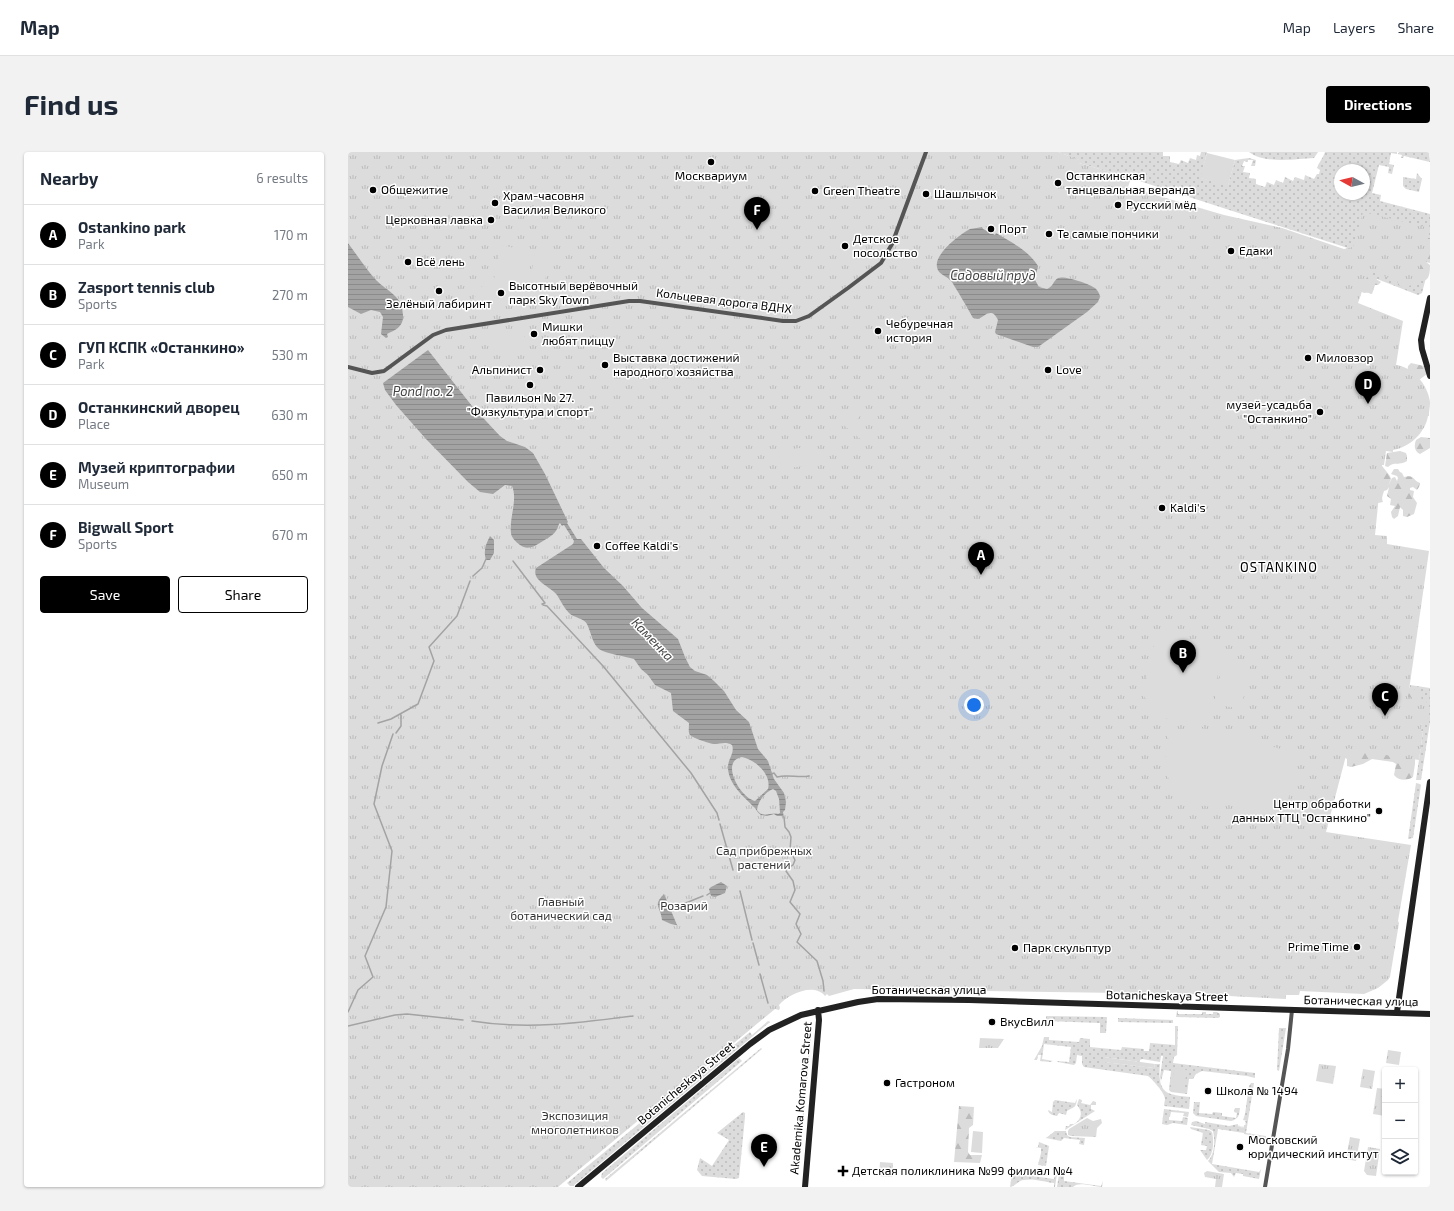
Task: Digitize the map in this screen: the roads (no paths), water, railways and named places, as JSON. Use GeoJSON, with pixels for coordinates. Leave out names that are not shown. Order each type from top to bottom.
{"type":"FeatureCollection","features":[{"type":"Feature","properties":{"kind":"main road"},"geometry":{"type":"LineString","coordinates":[[1430,298],[1421,340],[1422,349],[1430,376]]}},
{"type":"Feature","properties":{"kind":"main road"},"geometry":{"type":"LineString","coordinates":[[1397,1012],[1430,782]]}},
{"type":"Feature","properties":{"kind":"main road","name":"Ботаническая улица"},"geometry":{"type":"LineString","coordinates":[[818,1010],[862,1001],[888,999],[969,1000],[1430,1014]]}},
{"type":"Feature","properties":{"kind":"main road","name":"Botanicheskaya Street"},"geometry":{"type":"LineString","coordinates":[[578,1187],[760,1036],[790,1019],[818,1010]]}},
{"type":"Feature","properties":{"kind":"main road","name":"Akademika Komarova Street"},"geometry":{"type":"LineString","coordinates":[[805,1187],[819,1020],[818,1010]]}},
{"type":"Feature","properties":{"kind":"street","name":"Кольцевая дорога ВДНХ"},"geometry":{"type":"LineString","coordinates":[[348,367],[372,373],[384,372],[433,335],[446,330],[629,301],[640,301],[783,321],[792,321],[804,318],[848,288],[875,268],[883,260],[892,244],[926,152]]}},
{"type":"Feature","properties":{"kind":"street"},"geometry":{"type":"LineString","coordinates":[[1265,1187],[1288,1049],[1292,1010]]}},
{"type":"Feature","properties":{"kind":"water","name":"Садовый пруд"},"geometry":{"type":"Polygon","coordinates":[[[982,227],[995,235],[996,233],[1008,240],[1030,256],[1038,266],[1035,280],[1039,287],[1047,289],[1061,277],[1083,282],[1095,288],[1098,292],[1100,296],[1098,302],[1087,312],[1038,347],[1033,347],[996,334],[995,332],[998,320],[996,316],[989,313],[978,319],[973,318],[952,282],[939,272],[937,267],[939,256],[954,240],[970,229],[982,227]]]}},
{"type":"Feature","properties":{"kind":"water"},"geometry":{"type":"Polygon","coordinates":[[[348,243],[365,267],[376,280],[394,295],[402,308],[402,322],[398,328],[387,334],[388,337],[386,338],[381,334],[383,317],[380,312],[371,310],[361,314],[348,307],[348,243]]]}},
{"type":"Feature","properties":{"kind":"water","name":"Pond no. 2"},"geometry":{"type":"Polygon","coordinates":[[[428,350],[472,406],[500,436],[507,441],[525,447],[533,453],[545,474],[568,522],[567,523],[577,539],[581,539],[604,568],[623,586],[642,608],[678,639],[690,667],[695,671],[707,675],[714,681],[724,691],[736,710],[749,722],[758,749],[768,761],[774,779],[784,793],[786,802],[785,810],[783,812],[784,818],[774,814],[780,813],[779,799],[776,791],[773,789],[760,800],[757,810],[759,813],[764,815],[774,814],[767,816],[761,815],[758,813],[734,785],[728,767],[733,751],[732,745],[725,743],[712,744],[690,735],[689,723],[673,711],[671,693],[655,685],[634,659],[599,649],[595,644],[586,622],[569,613],[557,595],[536,577],[536,568],[573,544],[574,541],[564,525],[562,526],[560,523],[553,534],[534,546],[529,548],[523,547],[514,539],[511,533],[514,503],[514,491],[512,486],[505,485],[493,494],[480,492],[468,482],[426,439],[396,405],[385,390],[383,383],[428,350]],[[742,757],[735,760],[732,765],[732,772],[739,787],[749,799],[755,801],[768,789],[769,783],[765,773],[757,764],[747,758],[742,757]]]}},
{"type":"Feature","properties":{"kind":"water"},"geometry":{"type":"Polygon","coordinates":[[[490,536],[494,540],[494,553],[490,560],[486,560],[485,548],[490,536]]]}},
{"type":"Feature","properties":{"kind":"water"},"geometry":{"type":"Polygon","coordinates":[[[721,882],[727,886],[725,893],[715,897],[711,896],[709,889],[721,882]]]}},
{"type":"Feature","properties":{"kind":"water"},"geometry":{"type":"Polygon","coordinates":[[[664,894],[677,925],[662,920],[658,907],[658,901],[664,894]]]}},
{"type":"Feature","properties":{"kind":"waterway"},"geometry":{"type":"LineString","coordinates":[[473,576],[482,568],[486,559]]}},
{"type":"Feature","properties":{"kind":"waterway"},"geometry":{"type":"LineString","coordinates":[[513,561],[545,603],[542,604]]}},
{"type":"Feature","properties":{"kind":"waterway"},"geometry":{"type":"LineString","coordinates":[[378,723],[391,719],[418,704],[434,661],[429,647],[457,616],[470,581]]}},
{"type":"Feature","properties":{"kind":"waterway"},"geometry":{"type":"LineString","coordinates":[[543,605],[547,606],[603,666],[691,773],[717,813],[719,820]]}},
{"type":"Feature","properties":{"kind":"waterway"},"geometry":{"type":"LineString","coordinates":[[396,733],[401,726],[401,715]]}},
{"type":"Feature","properties":{"kind":"waterway"},"geometry":{"type":"LineString","coordinates":[[348,1012],[358,990],[373,977],[365,956],[386,907],[392,851],[374,804],[382,766],[393,734]]}},
{"type":"Feature","properties":{"kind":"waterway"},"geometry":{"type":"LineString","coordinates":[[771,774],[774,773],[777,777],[809,776]]}},
{"type":"Feature","properties":{"kind":"waterway","name":"Каменка"},"geometry":{"type":"LineString","coordinates":[[784,817],[785,827],[791,837],[790,851],[795,860],[793,865],[787,868],[786,871],[793,881],[795,890],[790,902],[800,914],[796,924],[801,934],[797,942],[817,961],[823,981],[824,991]]}},
{"type":"Feature","properties":{"kind":"waterway"},"geometry":{"type":"LineString","coordinates":[[720,824],[733,870]]}},
{"type":"Feature","properties":{"kind":"waterway"},"geometry":{"type":"LineString","coordinates":[[740,891],[752,940]]}},
{"type":"Feature","properties":{"kind":"waterway"},"geometry":{"type":"LineString","coordinates":[[676,907],[703,896]]}},
{"type":"Feature","properties":{"kind":"waterway"},"geometry":{"type":"LineString","coordinates":[[753,943],[759,965]]}},
{"type":"Feature","properties":{"kind":"waterway"},"geometry":{"type":"LineString","coordinates":[[760,974],[768,1003]]}},
{"type":"Feature","properties":{"kind":"waterway"},"geometry":{"type":"LineString","coordinates":[[348,1026],[395,1015],[407,1014],[463,1020]]}},
{"type":"Feature","properties":{"kind":"waterway"},"geometry":{"type":"LineString","coordinates":[[472,1021],[492,1024],[533,1025],[573,1023],[633,1016]]}},
{"type":"Feature","properties":{"kind":"place","name":"Москвариум"},"geometry":{"type":"Point","coordinates":[711,162]}},
{"type":"Feature","properties":{"kind":"place","name":"Останкинская танцевальная веранда"},"geometry":{"type":"Point","coordinates":[1058,183]}},
{"type":"Feature","properties":{"kind":"place","name":"Общежитие"},"geometry":{"type":"Point","coordinates":[373,190]}},
{"type":"Feature","properties":{"kind":"place","name":"Green Theatre"},"geometry":{"type":"Point","coordinates":[815,191]}},
{"type":"Feature","properties":{"kind":"place","name":"Шашлычок"},"geometry":{"type":"Point","coordinates":[926,194]}},
{"type":"Feature","properties":{"kind":"place","name":"Храм-часовня Василия Великого"},"geometry":{"type":"Point","coordinates":[495,203]}},
{"type":"Feature","properties":{"kind":"place","name":"Русский мёд"},"geometry":{"type":"Point","coordinates":[1118,205]}},
{"type":"Feature","properties":{"kind":"place","name":"Церковная лавка"},"geometry":{"type":"Point","coordinates":[491,220]}},
{"type":"Feature","properties":{"kind":"place","name":"Порт"},"geometry":{"type":"Point","coordinates":[991,229]}},
{"type":"Feature","properties":{"kind":"place","name":"Bigwall Sport"},"geometry":{"type":"Point","coordinates":[757,230]}},
{"type":"Feature","properties":{"kind":"place","name":"Те самые пончики"},"geometry":{"type":"Point","coordinates":[1049,234]}},
{"type":"Feature","properties":{"kind":"place","name":"Детское посольство"},"geometry":{"type":"Point","coordinates":[845,246]}},
{"type":"Feature","properties":{"kind":"place","name":"Едаки"},"geometry":{"type":"Point","coordinates":[1231,251]}},
{"type":"Feature","properties":{"kind":"place","name":"Всё лень"},"geometry":{"type":"Point","coordinates":[408,262]}},
{"type":"Feature","properties":{"kind":"place","name":"Зелёный лабиринт"},"geometry":{"type":"Point","coordinates":[439,291]}},
{"type":"Feature","properties":{"kind":"place","name":"Высотный верёвочный парк Sky Town"},"geometry":{"type":"Point","coordinates":[501,293]}},
{"type":"Feature","properties":{"kind":"place","name":"Чебуречная история"},"geometry":{"type":"Point","coordinates":[878,331]}},
{"type":"Feature","properties":{"kind":"place","name":"Мишки любят пиццу"},"geometry":{"type":"Point","coordinates":[534,334]}},
{"type":"Feature","properties":{"kind":"place","name":"Миловзор"},"geometry":{"type":"Point","coordinates":[1308,358]}},
{"type":"Feature","properties":{"kind":"place","name":"Выставка достижений народного хозяйства"},"geometry":{"type":"Point","coordinates":[605,365]}},
{"type":"Feature","properties":{"kind":"place","name":"Альпинист"},"geometry":{"type":"Point","coordinates":[540,370]}},
{"type":"Feature","properties":{"kind":"place","name":"Love"},"geometry":{"type":"Point","coordinates":[1048,370]}},
{"type":"Feature","properties":{"kind":"place","name":"Павильон № 27. \"Физкультура и спорт\""},"geometry":{"type":"Point","coordinates":[530,385]}},
{"type":"Feature","properties":{"kind":"place","name":"Останкинский дворец"},"geometry":{"type":"Point","coordinates":[1368,404]}},
{"type":"Feature","properties":{"kind":"place","name":"музей-усадьба \"Останкино\""},"geometry":{"type":"Point","coordinates":[1320,412]}},
{"type":"Feature","properties":{"kind":"place","name":"Kaldi's"},"geometry":{"type":"Point","coordinates":[1162,508]}},
{"type":"Feature","properties":{"kind":"place","name":"Coffee Kaldi's"},"geometry":{"type":"Point","coordinates":[597,546]}},
{"type":"Feature","properties":{"kind":"place","name":"Ostankino park"},"geometry":{"type":"Point","coordinates":[981,575]}},
{"type":"Feature","properties":{"kind":"place","name":"Zasport tennis club"},"geometry":{"type":"Point","coordinates":[1183,673]}},
{"type":"Feature","properties":{"kind":"place","name":"ГУП КСПК «Останкино»"},"geometry":{"type":"Point","coordinates":[1385,716]}},
{"type":"Feature","properties":{"kind":"place","name":"Центр обработки данных ТТЦ \"Останкино\""},"geometry":{"type":"Point","coordinates":[1379,811]}},
{"type":"Feature","properties":{"kind":"place","name":"Prime Time"},"geometry":{"type":"Point","coordinates":[1357,947]}},
{"type":"Feature","properties":{"kind":"place","name":"Парк скульптур"},"geometry":{"type":"Point","coordinates":[1015,948]}},
{"type":"Feature","properties":{"kind":"place","name":"ВкусВилл"},"geometry":{"type":"Point","coordinates":[992,1022]}},
{"type":"Feature","properties":{"kind":"place","name":"Гастроном"},"geometry":{"type":"Point","coordinates":[887,1083]}},
{"type":"Feature","properties":{"kind":"place","name":"Школа № 1494"},"geometry":{"type":"Point","coordinates":[1208,1091]}},
{"type":"Feature","properties":{"kind":"place","name":"Московский юридический институт"},"geometry":{"type":"Point","coordinates":[1240,1147]}},
{"type":"Feature","properties":{"kind":"place","name":"Музей криптографии"},"geometry":{"type":"Point","coordinates":[764,1167]}},
{"type":"Feature","properties":{"kind":"place","name":"Детская поликлиника №99 филиал №4"},"geometry":{"type":"Point","coordinates":[843,1171]}},
{"type":"Feature","properties":{"kind":"district","name":"OSTANKINO"},"geometry":{"type":"Point","coordinates":[1279,567]}},
{"type":"Feature","properties":{"kind":"park label","name":"Сад прибрежных растений"},"geometry":{"type":"Point","coordinates":[764,858]}},
{"type":"Feature","properties":{"kind":"park label","name":"Розарий"},"geometry":{"type":"Point","coordinates":[684,906]}},
{"type":"Feature","properties":{"kind":"park label","name":"Главный ботанический сад"},"geometry":{"type":"Point","coordinates":[561,909]}},
{"type":"Feature","properties":{"kind":"park label","name":"Экспозиция многолетников"},"geometry":{"type":"Point","coordinates":[575,1123]}}]}
